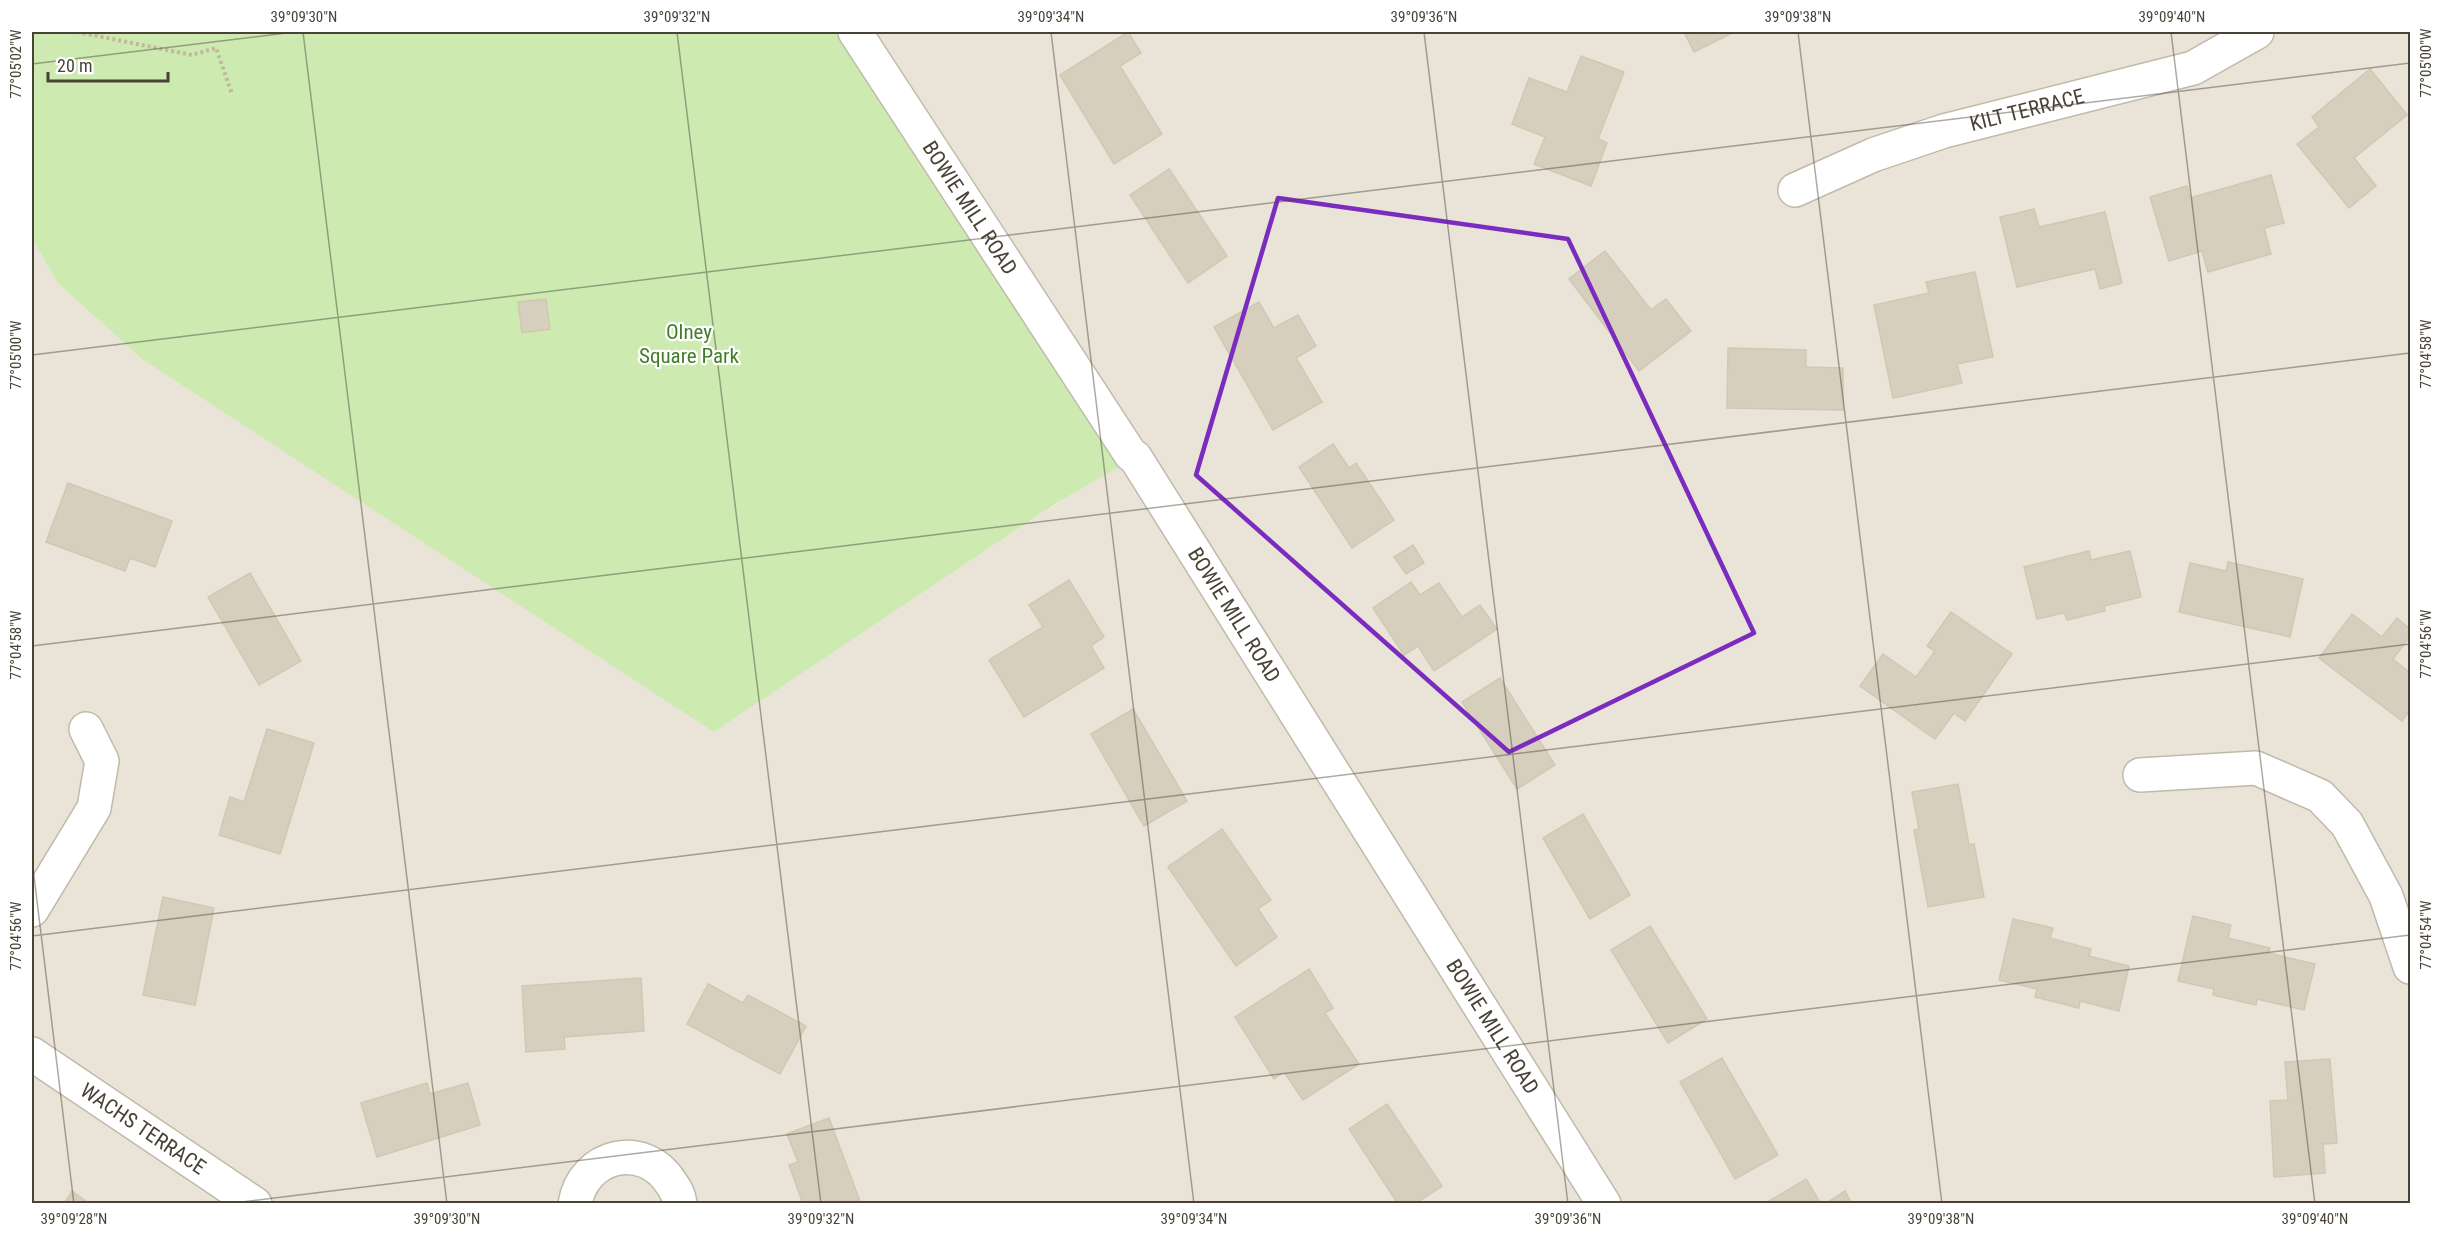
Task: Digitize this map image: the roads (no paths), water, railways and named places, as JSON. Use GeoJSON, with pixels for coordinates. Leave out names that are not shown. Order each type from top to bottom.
{"type":"FeatureCollection","features":[{"type":"Feature","properties":{"kind":"street","name":"BOWIE MILL ROAD"},"geometry":{"type":"LineString","coordinates":[[855,32],[1124,445],[1135,457],[1604,1203]]}},
{"type":"Feature","properties":{"kind":"street","name":"KILT TERRACE"},"geometry":{"type":"LineString","coordinates":[[1795,190],[1873,155],[1944,131],[2193,68],[2257,32]]}},
{"type":"Feature","properties":{"kind":"street"},"geometry":{"type":"LineString","coordinates":[[32,910],[94,808],[102,761],[86,729]]}},
{"type":"Feature","properties":{"kind":"street"},"geometry":{"type":"LineString","coordinates":[[2140,776],[2256,768],[2320,796],[2347,824],[2386,896],[2410,967]]}},
{"type":"Feature","properties":{"kind":"street","name":"WACHS TERRACE"},"geometry":{"type":"LineString","coordinates":[[32,1054],[255,1203]]}},
{"type":"Feature","properties":{"kind":"street"},"geometry":{"type":"LineString","coordinates":[[575,1203],[577,1192],[596,1165],[631,1156],[662,1168],[680,1196],[680,1203]]}},
{"type":"Feature","properties":{"kind":"park label","name":"Olney Square Park"},"geometry":{"type":"Point","coordinates":[689,344]}}]}
